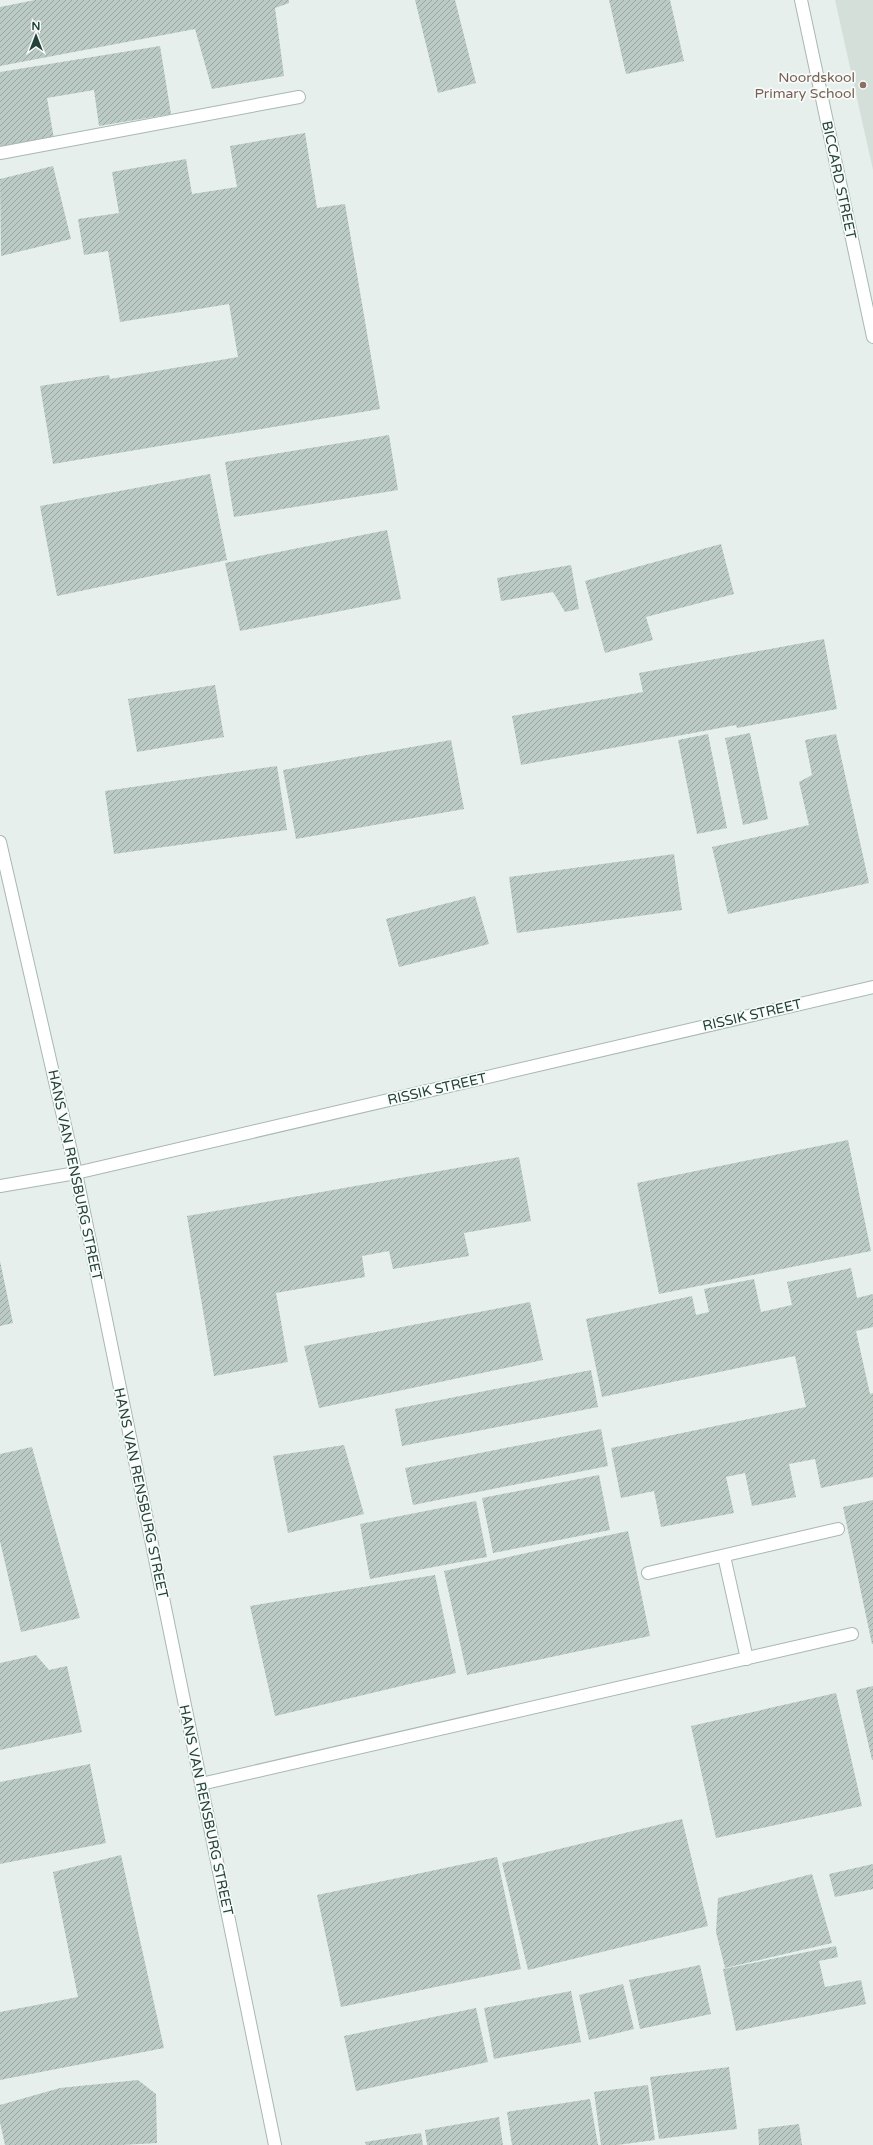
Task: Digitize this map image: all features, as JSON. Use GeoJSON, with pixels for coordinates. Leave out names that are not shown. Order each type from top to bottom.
{"type":"FeatureCollection","features":[{"type":"Feature","properties":{"kind":"street","name":"BICCARD STREET"},"geometry":{"type":"LineString","coordinates":[[801,0],[873,337]]}},
{"type":"Feature","properties":{"kind":"street"},"geometry":{"type":"LineString","coordinates":[[0,153],[299,97]]}},
{"type":"Feature","properties":{"kind":"street","name":"HANS VAN RENSBURG STREET"},"geometry":{"type":"LineString","coordinates":[[0,842],[76,1173],[275,2145]]}},
{"type":"Feature","properties":{"kind":"street","name":"RISSIK STREET"},"geometry":{"type":"LineString","coordinates":[[0,1186],[76,1173],[873,987]]}},
{"type":"Feature","properties":{"kind":"street"},"geometry":{"type":"LineString","coordinates":[[648,1573],[838,1529]]}},
{"type":"Feature","properties":{"kind":"street"},"geometry":{"type":"LineString","coordinates":[[724,1556],[747,1659]]}},
{"type":"Feature","properties":{"kind":"street"},"geometry":{"type":"LineString","coordinates":[[201,1784],[852,1634]]}},
{"type":"Feature","properties":{"kind":"shaded area","name":"Noordskool Primary School"},"geometry":{"type":"Polygon","coordinates":[[[835,0],[873,0],[873,170],[835,0]]]}},
{"type":"Feature","properties":{"kind":"building"},"geometry":{"type":"Polygon","coordinates":[[[35,0],[289,0],[289,3],[275,8],[284,76],[212,89],[195,29],[0,66],[0,7],[35,0]]]}},
{"type":"Feature","properties":{"kind":"building"},"geometry":{"type":"Polygon","coordinates":[[[415,0],[455,0],[476,83],[438,93],[415,0]]]}},
{"type":"Feature","properties":{"kind":"building"},"geometry":{"type":"Polygon","coordinates":[[[609,0],[670,0],[684,61],[626,74],[609,0]]]}},
{"type":"Feature","properties":{"kind":"building"},"geometry":{"type":"Polygon","coordinates":[[[160,46],[171,114],[99,126],[94,90],[47,98],[54,139],[0,147],[0,72],[160,46]]]}},
{"type":"Feature","properties":{"kind":"building"},"geometry":{"type":"Polygon","coordinates":[[[305,133],[317,208],[345,204],[380,409],[53,464],[40,386],[109,375],[110,379],[238,357],[229,304],[120,322],[108,251],[84,255],[78,219],[119,213],[112,172],[186,159],[192,194],[237,187],[230,146],[305,133]]]}},
{"type":"Feature","properties":{"kind":"building"},"geometry":{"type":"Polygon","coordinates":[[[53,166],[71,239],[1,256],[0,179],[53,166]]]}},
{"type":"Feature","properties":{"kind":"building"},"geometry":{"type":"Polygon","coordinates":[[[389,435],[398,490],[234,517],[225,462],[389,435]]]}},
{"type":"Feature","properties":{"kind":"building"},"geometry":{"type":"Polygon","coordinates":[[[210,474],[227,560],[57,596],[40,506],[210,474]]]}},
{"type":"Feature","properties":{"kind":"building"},"geometry":{"type":"Polygon","coordinates":[[[387,530],[401,599],[240,631],[225,563],[387,530]]]}},
{"type":"Feature","properties":{"kind":"building"},"geometry":{"type":"Polygon","coordinates":[[[721,544],[734,594],[646,617],[653,640],[605,653],[585,581],[721,544]]]}},
{"type":"Feature","properties":{"kind":"building"},"geometry":{"type":"Polygon","coordinates":[[[571,565],[579,609],[565,612],[553,592],[501,601],[497,578],[571,565]]]}},
{"type":"Feature","properties":{"kind":"building"},"geometry":{"type":"Polygon","coordinates":[[[824,639],[837,709],[737,728],[736,725],[521,765],[512,716],[643,692],[639,673],[824,639]]]}},
{"type":"Feature","properties":{"kind":"building"},"geometry":{"type":"Polygon","coordinates":[[[215,685],[224,737],[137,752],[128,699],[215,685]]]}},
{"type":"Feature","properties":{"kind":"building"},"geometry":{"type":"Polygon","coordinates":[[[750,733],[768,819],[743,825],[725,738],[750,733]]]}},
{"type":"Feature","properties":{"kind":"building"},"geometry":{"type":"Polygon","coordinates":[[[708,734],[727,828],[697,834],[678,740],[708,734]]]}},
{"type":"Feature","properties":{"kind":"building"},"geometry":{"type":"Polygon","coordinates":[[[836,734],[869,883],[728,914],[712,847],[809,825],[799,782],[812,775],[805,740],[836,734]]]}},
{"type":"Feature","properties":{"kind":"building"},"geometry":{"type":"Polygon","coordinates":[[[451,740],[464,809],[296,839],[283,770],[451,740]]]}},
{"type":"Feature","properties":{"kind":"building"},"geometry":{"type":"Polygon","coordinates":[[[277,766],[287,830],[114,854],[105,791],[277,766]]]}},
{"type":"Feature","properties":{"kind":"building"},"geometry":{"type":"Polygon","coordinates":[[[674,854],[682,910],[517,933],[509,877],[674,854]]]}},
{"type":"Feature","properties":{"kind":"building"},"geometry":{"type":"Polygon","coordinates":[[[475,896],[489,944],[399,967],[386,919],[475,896]]]}},
{"type":"Feature","properties":{"kind":"building"},"geometry":{"type":"Polygon","coordinates":[[[848,1140],[871,1251],[659,1294],[637,1183],[848,1140]]]}},
{"type":"Feature","properties":{"kind":"building"},"geometry":{"type":"Polygon","coordinates":[[[519,1157],[531,1221],[464,1233],[469,1256],[393,1269],[389,1251],[362,1256],[365,1277],[276,1293],[288,1362],[214,1376],[187,1216],[519,1157]]]}},
{"type":"Feature","properties":{"kind":"building"},"geometry":{"type":"Polygon","coordinates":[[[0,1261],[13,1323],[0,1326],[0,1261]]]}},
{"type":"Feature","properties":{"kind":"building"},"geometry":{"type":"Polygon","coordinates":[[[851,1268],[857,1298],[873,1294],[873,1327],[856,1331],[870,1394],[873,1393],[873,1477],[821,1488],[815,1459],[789,1464],[796,1497],[752,1506],[745,1473],[726,1477],[734,1513],[661,1527],[654,1491],[621,1498],[611,1448],[806,1407],[795,1356],[602,1397],[586,1319],[692,1296],[696,1315],[709,1312],[704,1289],[754,1279],[761,1312],[792,1305],[787,1282],[851,1268]]]}},
{"type":"Feature","properties":{"kind":"building"},"geometry":{"type":"Polygon","coordinates":[[[530,1302],[543,1360],[319,1408],[304,1346],[530,1302]]]}},
{"type":"Feature","properties":{"kind":"building"},"geometry":{"type":"Polygon","coordinates":[[[591,1370],[598,1407],[402,1446],[395,1409],[591,1370]]]}},
{"type":"Feature","properties":{"kind":"building"},"geometry":{"type":"Polygon","coordinates":[[[601,1429],[608,1466],[413,1505],[405,1468],[601,1429]]]}},
{"type":"Feature","properties":{"kind":"building"},"geometry":{"type":"Polygon","coordinates":[[[344,1445],[364,1514],[288,1533],[273,1456],[344,1445]]]}},
{"type":"Feature","properties":{"kind":"building"},"geometry":{"type":"Polygon","coordinates":[[[32,1447],[80,1618],[21,1632],[0,1541],[0,1454],[32,1447]]]}},
{"type":"Feature","properties":{"kind":"building"},"geometry":{"type":"Polygon","coordinates":[[[599,1475],[610,1530],[493,1553],[482,1498],[599,1475]]]}},
{"type":"Feature","properties":{"kind":"building"},"geometry":{"type":"Polygon","coordinates":[[[873,1500],[873,1644],[872,1644],[843,1507],[873,1500]]]}},
{"type":"Feature","properties":{"kind":"building"},"geometry":{"type":"Polygon","coordinates":[[[476,1501],[487,1557],[370,1579],[360,1524],[476,1501]]]}},
{"type":"Feature","properties":{"kind":"building"},"geometry":{"type":"Polygon","coordinates":[[[628,1531],[650,1636],[467,1675],[444,1571],[628,1531]]]}},
{"type":"Feature","properties":{"kind":"building"},"geometry":{"type":"Polygon","coordinates":[[[435,1575],[456,1673],[275,1716],[250,1606],[435,1575]]]}},
{"type":"Feature","properties":{"kind":"building"},"geometry":{"type":"Polygon","coordinates":[[[36,1655],[49,1670],[67,1666],[82,1732],[0,1750],[0,1663],[36,1655]]]}},
{"type":"Feature","properties":{"kind":"building"},"geometry":{"type":"Polygon","coordinates":[[[873,1686],[873,1760],[872,1760],[856,1690],[873,1686]]]}},
{"type":"Feature","properties":{"kind":"building"},"geometry":{"type":"Polygon","coordinates":[[[836,1693],[862,1806],[716,1838],[691,1726],[836,1693]]]}},
{"type":"Feature","properties":{"kind":"building"},"geometry":{"type":"Polygon","coordinates":[[[90,1764],[106,1843],[0,1864],[0,1782],[90,1764]]]}},
{"type":"Feature","properties":{"kind":"building"},"geometry":{"type":"Polygon","coordinates":[[[682,1819],[708,1926],[528,1970],[502,1863],[682,1819]]]}},
{"type":"Feature","properties":{"kind":"building"},"geometry":{"type":"Polygon","coordinates":[[[121,1855],[164,2048],[0,2080],[0,2012],[78,1997],[53,1872],[121,1855]]]}},
{"type":"Feature","properties":{"kind":"building"},"geometry":{"type":"Polygon","coordinates":[[[497,1857],[521,1969],[341,2007],[317,1895],[497,1857]]]}},
{"type":"Feature","properties":{"kind":"building"},"geometry":{"type":"Polygon","coordinates":[[[873,1864],[873,1889],[835,1897],[829,1874],[873,1864]]]}},
{"type":"Feature","properties":{"kind":"building"},"geometry":{"type":"Polygon","coordinates":[[[812,1874],[832,1943],[725,1968],[716,1932],[718,1898],[812,1874]]]}},
{"type":"Feature","properties":{"kind":"building"},"geometry":{"type":"Polygon","coordinates":[[[836,1946],[838,1957],[819,1961],[825,1987],[861,1980],[866,2004],[736,2031],[723,1969],[836,1946]]]}},
{"type":"Feature","properties":{"kind":"building"},"geometry":{"type":"Polygon","coordinates":[[[700,1965],[711,2014],[640,2029],[629,1980],[700,1965]]]}},
{"type":"Feature","properties":{"kind":"building"},"geometry":{"type":"Polygon","coordinates":[[[623,1984],[634,2029],[589,2040],[579,1995],[623,1984]]]}},
{"type":"Feature","properties":{"kind":"building"},"geometry":{"type":"Polygon","coordinates":[[[571,1991],[581,2042],[494,2059],[484,2008],[571,1991]]]}},
{"type":"Feature","properties":{"kind":"building"},"geometry":{"type":"Polygon","coordinates":[[[476,2008],[488,2062],[356,2091],[344,2036],[476,2008]]]}},
{"type":"Feature","properties":{"kind":"building"},"geometry":{"type":"Polygon","coordinates":[[[729,2067],[737,2129],[659,2139],[650,2077],[729,2067]]]}},
{"type":"Feature","properties":{"kind":"building"},"geometry":{"type":"Polygon","coordinates":[[[138,2080],[156,2094],[157,2143],[122,2145],[5,2145],[0,2122],[0,2105],[60,2088],[138,2080]]]}},
{"type":"Feature","properties":{"kind":"building"},"geometry":{"type":"Polygon","coordinates":[[[648,2085],[655,2140],[617,2145],[601,2145],[594,2092],[648,2085]]]}},
{"type":"Feature","properties":{"kind":"building"},"geometry":{"type":"Polygon","coordinates":[[[590,2099],[598,2145],[512,2145],[507,2112],[590,2099]]]}},
{"type":"Feature","properties":{"kind":"building"},"geometry":{"type":"Polygon","coordinates":[[[499,2117],[503,2145],[427,2145],[425,2130],[499,2117]]]}},
{"type":"Feature","properties":{"kind":"building"},"geometry":{"type":"Polygon","coordinates":[[[799,2124],[802,2145],[759,2145],[758,2129],[799,2124]]]}},
{"type":"Feature","properties":{"kind":"building"},"geometry":{"type":"Polygon","coordinates":[[[421,2133],[423,2145],[366,2145],[365,2142],[421,2133]]]}},
{"type":"Feature","properties":{"kind":"place","name":"Noordskool Primary School"},"geometry":{"type":"Point","coordinates":[863,85]}}]}
